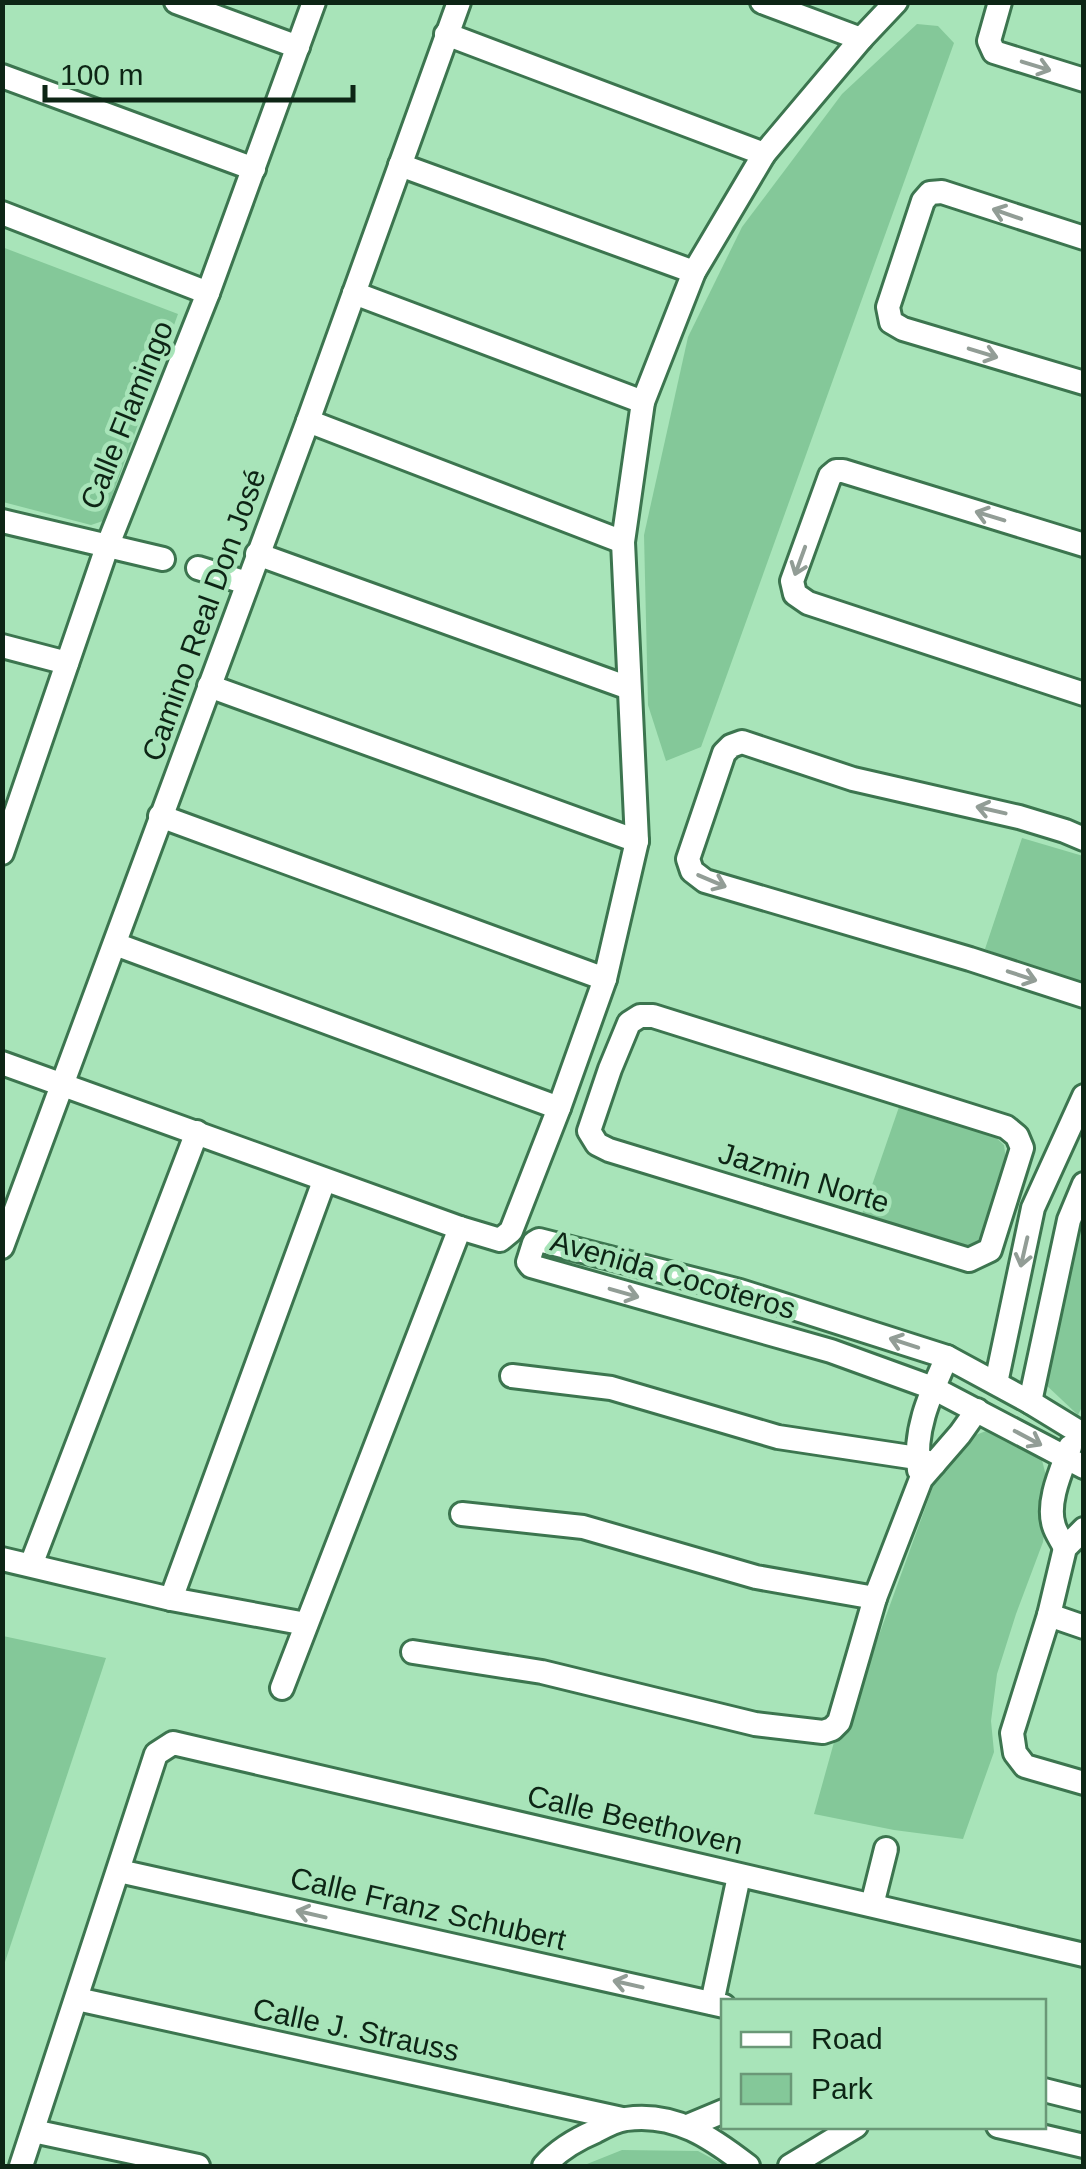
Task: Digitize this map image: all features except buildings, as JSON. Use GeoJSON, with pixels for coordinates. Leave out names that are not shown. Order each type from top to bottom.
{"type":"FeatureCollection","features":[{"type":"Feature","properties":{"kind":"street"},"geometry":{"type":"LineString","coordinates":[[176,2],[298,47]]}},
{"type":"Feature","properties":{"kind":"street","name":"Calle Flamingo"},"geometry":{"type":"LineString","coordinates":[[2,853],[13,790],[67,663],[107,547],[208,293],[314,2]]}},
{"type":"Feature","properties":{"kind":"street","name":"Camino Real Don José"},"geometry":{"type":"LineString","coordinates":[[2,1247],[459,2]]}},
{"type":"Feature","properties":{"kind":"street"},"geometry":{"type":"LineString","coordinates":[[762,2],[861,39]]}},
{"type":"Feature","properties":{"kind":"street"},"geometry":{"type":"LineString","coordinates":[[2,1063],[460,1228],[500,1240],[512,1231],[605,979],[637,842],[623,542],[643,402],[694,272],[764,154],[896,2]]}},
{"type":"Feature","properties":{"kind":"street"},"geometry":{"type":"LineString","coordinates":[[1000,2],[989,41],[994,52],[1084,80]]}},
{"type":"Feature","properties":{"kind":"street"},"geometry":{"type":"LineString","coordinates":[[446,34],[764,154]]}},
{"type":"Feature","properties":{"kind":"street"},"geometry":{"type":"LineString","coordinates":[[2,76],[254,169]]}},
{"type":"Feature","properties":{"kind":"street"},"geometry":{"type":"LineString","coordinates":[[400,165],[694,272]]}},
{"type":"Feature","properties":{"kind":"street"},"geometry":{"type":"LineString","coordinates":[[1084,238],[936,191],[930,193],[923,201],[888,307],[891,322],[896,326],[1084,383]]}},
{"type":"Feature","properties":{"kind":"street"},"geometry":{"type":"LineString","coordinates":[[2,213],[208,293]]}},
{"type":"Feature","properties":{"kind":"street"},"geometry":{"type":"LineString","coordinates":[[354,294],[643,402]]}},
{"type":"Feature","properties":{"kind":"street"},"geometry":{"type":"LineString","coordinates":[[308,421],[623,542]]}},
{"type":"Feature","properties":{"kind":"street"},"geometry":{"type":"LineString","coordinates":[[1084,545],[836,471],[830,476],[792,581],[796,594],[808,602],[1084,694]]}},
{"type":"Feature","properties":{"kind":"street"},"geometry":{"type":"LineString","coordinates":[[2,521],[163,559]]}},
{"type":"Feature","properties":{"kind":"street"},"geometry":{"type":"LineString","coordinates":[[258,554],[628,688]]}},
{"type":"Feature","properties":{"kind":"street"},"geometry":{"type":"LineString","coordinates":[[198,568],[246,583]]}},
{"type":"Feature","properties":{"kind":"street"},"geometry":{"type":"LineString","coordinates":[[2,646],[67,663]]}},
{"type":"Feature","properties":{"kind":"street"},"geometry":{"type":"LineString","coordinates":[[209,686],[637,842]]}},
{"type":"Feature","properties":{"kind":"street"},"geometry":{"type":"LineString","coordinates":[[1084,839],[1019,817],[854,778],[742,742],[724,753],[688,859],[692,870],[705,881],[1084,996]]}},
{"type":"Feature","properties":{"kind":"street"},"geometry":{"type":"LineString","coordinates":[[160,816],[605,979]]}},
{"type":"Feature","properties":{"kind":"street"},"geometry":{"type":"LineString","coordinates":[[114,944],[559,1108]]}},
{"type":"Feature","properties":{"kind":"street","name":"Jazmin Norte"},"geometry":{"type":"LineString","coordinates":[[640,1016],[654,1016],[1006,1126],[1018,1136],[1022,1148],[1008,1198],[990,1250],[968,1260],[609,1150],[597,1144],[590,1131],[628,1023],[640,1016]]}},
{"type":"Feature","properties":{"kind":"street"},"geometry":{"type":"LineString","coordinates":[[996,1383],[1034,1208],[1084,1096]]}},
{"type":"Feature","properties":{"kind":"street"},"geometry":{"type":"LineString","coordinates":[[31,1565],[198,1132]]}},
{"type":"Feature","properties":{"kind":"street"},"geometry":{"type":"LineString","coordinates":[[171,1598],[324,1181]]}},
{"type":"Feature","properties":{"kind":"street"},"geometry":{"type":"LineString","coordinates":[[1030,1402],[1069,1220],[1084,1184]]}},
{"type":"Feature","properties":{"kind":"street"},"geometry":{"type":"LineString","coordinates":[[1008,1198],[1069,1220]]}},
{"type":"Feature","properties":{"kind":"street"},"geometry":{"type":"LineString","coordinates":[[282,1688],[460,1228]]}},
{"type":"Feature","properties":{"kind":"street","name":"Avenida Cocoteros"},"geometry":{"type":"LineString","coordinates":[[1075,1463],[934,1388],[831,1352],[530,1266],[534,1243],[538,1240],[740,1291],[947,1356],[1080,1433]]}},
{"type":"Feature","properties":{"kind":"street"},"geometry":{"type":"LineString","coordinates":[[924,1467],[918,1441],[923,1416],[947,1356]]}},
{"type":"Feature","properties":{"kind":"street"},"geometry":{"type":"LineString","coordinates":[[512,1376],[610,1388],[778,1437],[924,1467]]}},
{"type":"Feature","properties":{"kind":"street"},"geometry":{"type":"LineString","coordinates":[[412,1652],[542,1672],[754,1724],[822,1732],[832,1729],[839,1722],[875,1598],[924,1467],[977,1410]]}},
{"type":"Feature","properties":{"kind":"street"},"geometry":{"type":"LineString","coordinates":[[1066,1548],[1054,1526],[1052,1511],[1075,1463],[1080,1433]]}},
{"type":"Feature","properties":{"kind":"street"},"geometry":{"type":"LineString","coordinates":[[462,1514],[583,1527],[756,1578],[875,1598]]}},
{"type":"Feature","properties":{"kind":"street"},"geometry":{"type":"LineString","coordinates":[[1084,1529],[1066,1548],[1012,1733],[1015,1753],[1025,1766],[1084,1783]]}},
{"type":"Feature","properties":{"kind":"street"},"geometry":{"type":"LineString","coordinates":[[2,1559],[306,1624]]}},
{"type":"Feature","properties":{"kind":"street"},"geometry":{"type":"LineString","coordinates":[[1049,1615],[1084,1627]]}},
{"type":"Feature","properties":{"kind":"street","name":"Calle Beethoven"},"geometry":{"type":"LineString","coordinates":[[120,1871],[156,1754],[173,1743],[1084,1955]]}},
{"type":"Feature","properties":{"kind":"street"},"geometry":{"type":"LineString","coordinates":[[872,1906],[886,1849]]}},
{"type":"Feature","properties":{"kind":"street"},"geometry":{"type":"LineString","coordinates":[[22,2166],[120,1871]]}},
{"type":"Feature","properties":{"kind":"street","name":"Calle Franz Schubert"},"geometry":{"type":"LineString","coordinates":[[120,1871],[718,2004]]}},
{"type":"Feature","properties":{"kind":"street"},"geometry":{"type":"LineString","coordinates":[[718,2004],[739,1876]]}},
{"type":"Feature","properties":{"kind":"street","name":"Calle J. Strauss"},"geometry":{"type":"LineString","coordinates":[[77,1999],[622,2119],[658,2118],[688,2126]]}},
{"type":"Feature","properties":{"kind":"street"},"geometry":{"type":"LineString","coordinates":[[1046,2090],[1084,2100]]}},
{"type":"Feature","properties":{"kind":"street"},"geometry":{"type":"LineString","coordinates":[[688,2126],[721,2112]]}},
{"type":"Feature","properties":{"kind":"street"},"geometry":{"type":"LineString","coordinates":[[544,2166],[580,2138],[622,2119]]}},
{"type":"Feature","properties":{"kind":"street"},"geometry":{"type":"LineString","coordinates":[[688,2126],[742,2161]]}},
{"type":"Feature","properties":{"kind":"street"},"geometry":{"type":"LineString","coordinates":[[733,2129],[742,2161]]}},
{"type":"Feature","properties":{"kind":"street"},"geometry":{"type":"LineString","coordinates":[[790,2166],[851,2129]]}},
{"type":"Feature","properties":{"kind":"street"},"geometry":{"type":"LineString","coordinates":[[1011,2129],[1084,2146]]}},
{"type":"Feature","properties":{"kind":"street"},"geometry":{"type":"LineString","coordinates":[[33,2131],[198,2166]]}},
{"type":"Feature","properties":{"kind":"green space"},"geometry":{"type":"Polygon","coordinates":[[[917,24],[938,26],[954,43],[701,747],[666,761],[648,705],[644,535],[688,337],[742,227],[842,94],[917,24]]]}},
{"type":"Feature","properties":{"kind":"green space"},"geometry":{"type":"Polygon","coordinates":[[[2,247],[178,314],[103,521],[91,525],[3,502],[2,247]]]}},
{"type":"Feature","properties":{"kind":"green space"},"geometry":{"type":"Polygon","coordinates":[[[1022,838],[1083,856],[1083,985],[1074,985],[985,949],[1022,838]]]}},
{"type":"Feature","properties":{"kind":"green space"},"geometry":{"type":"Polygon","coordinates":[[[899,1107],[991,1133],[1004,1145],[1006,1160],[984,1236],[971,1247],[862,1214],[899,1107]]]}},
{"type":"Feature","properties":{"kind":"green space"},"geometry":{"type":"Polygon","coordinates":[[[1083,1222],[1084,1403],[1078,1415],[1044,1383],[1068,1252],[1083,1222]]]}},
{"type":"Feature","properties":{"kind":"green space"},"geometry":{"type":"Polygon","coordinates":[[[986,1431],[1000,1434],[1041,1456],[1050,1492],[1043,1542],[997,1674],[991,1721],[994,1752],[963,1839],[814,1814],[836,1735],[874,1649],[935,1481],[963,1440],[986,1431]]]}},
{"type":"Feature","properties":{"kind":"green space"},"geometry":{"type":"Polygon","coordinates":[[[2,1636],[106,1658],[3,1968],[2,1636]]]}},
{"type":"Feature","properties":{"kind":"green space"},"geometry":{"type":"Polygon","coordinates":[[[622,2150],[698,2151],[726,2166],[582,2166],[622,2150]]]}}]}
